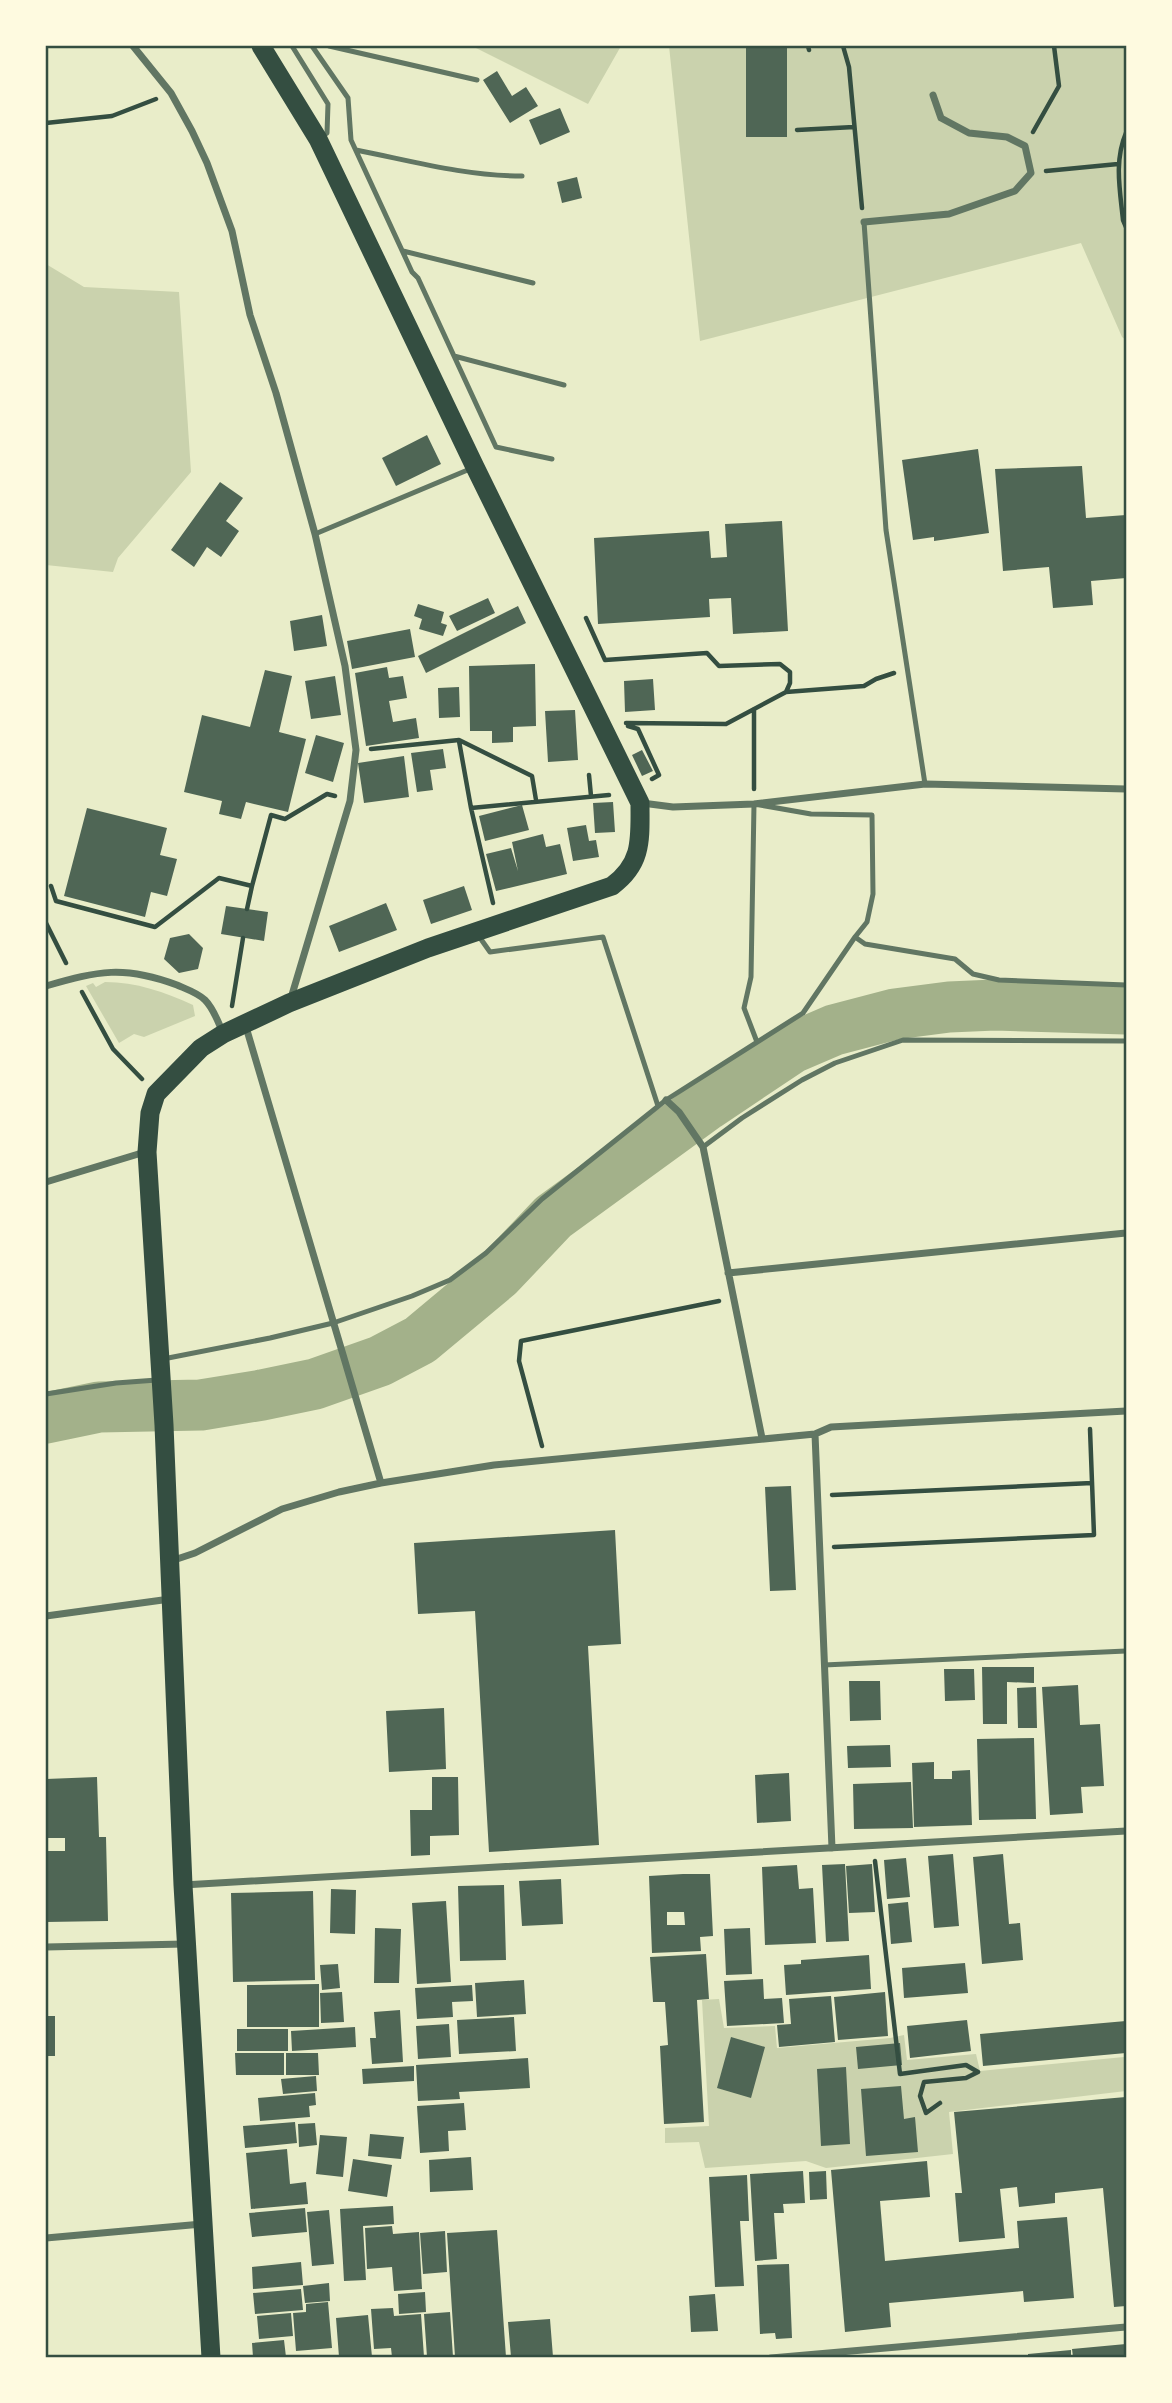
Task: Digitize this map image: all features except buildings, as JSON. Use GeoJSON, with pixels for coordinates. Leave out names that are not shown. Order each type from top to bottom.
{"type":"FeatureCollection","features":[{"type":"Feature","properties":{"kind":"highway"},"geometry":{"type":"LineString","coordinates":[[211,2357],[183,1885],[164,1425],[158,1360],[148,1152],[150,1113],[156,1094],[201,1048],[232,1029],[289,1003],[428,948],[612,886],[625,876],[635,861],[639,843],[637,798],[318,139],[261,46]]}},
{"type":"Feature","properties":{"kind":"street"},"geometry":{"type":"LineString","coordinates":[[133,46],[172,93],[207,163],[232,231],[250,315],[315,534],[345,666],[356,750],[349,801],[289,1003]]}},
{"type":"Feature","properties":{"kind":"street"},"geometry":{"type":"LineString","coordinates":[[864,222],[948,214],[1015,191],[1031,173],[1025,146],[1007,136],[969,133],[941,118],[933,95]]}},
{"type":"Feature","properties":{"kind":"street"},"geometry":{"type":"LineString","coordinates":[[637,798],[673,807],[754,804],[925,784],[1126,789]]}},
{"type":"Feature","properties":{"kind":"street"},"geometry":{"type":"LineString","coordinates":[[46,986],[116,970],[152,976],[204,998],[232,1029],[333,1322],[380,1483]]}},
{"type":"Feature","properties":{"kind":"street"},"geometry":{"type":"LineString","coordinates":[[666,1100],[679,1112],[703,1147],[762,1437]]}},
{"type":"Feature","properties":{"kind":"street"},"geometry":{"type":"LineString","coordinates":[[46,1182],[116,1159],[148,1152]]}},
{"type":"Feature","properties":{"kind":"street"},"geometry":{"type":"LineString","coordinates":[[728,1273],[1126,1233]]}},
{"type":"Feature","properties":{"kind":"street"},"geometry":{"type":"LineString","coordinates":[[169,1562],[195,1553],[282,1509],[380,1483],[494,1465],[762,1437],[815,1434],[831,1427],[1126,1411]]}},
{"type":"Feature","properties":{"kind":"street"},"geometry":{"type":"LineString","coordinates":[[815,1434],[832,1848]]}},
{"type":"Feature","properties":{"kind":"street"},"geometry":{"type":"LineString","coordinates":[[46,1616],[170,1599]]}},
{"type":"Feature","properties":{"kind":"street"},"geometry":{"type":"LineString","coordinates":[[183,1885],[1126,1831]]}},
{"type":"Feature","properties":{"kind":"street"},"geometry":{"type":"LineString","coordinates":[[46,1947],[186,1944]]}},
{"type":"Feature","properties":{"kind":"street"},"geometry":{"type":"LineString","coordinates":[[46,2238],[202,2224]]}},
{"type":"Feature","properties":{"kind":"street"},"geometry":{"type":"LineString","coordinates":[[771,2357],[1126,2327]]}},
{"type":"Feature","properties":{"kind":"lane"},"geometry":{"type":"LineString","coordinates":[[292,46],[328,104],[327,133],[318,139]]}},
{"type":"Feature","properties":{"kind":"lane"},"geometry":{"type":"LineString","coordinates":[[312,46],[348,98],[351,140],[496,447],[552,459]]}},
{"type":"Feature","properties":{"kind":"lane"},"geometry":{"type":"LineString","coordinates":[[329,46],[477,80]]}},
{"type":"Feature","properties":{"kind":"lane"},"geometry":{"type":"LineString","coordinates":[[356,150],[457,172],[522,176]]}},
{"type":"Feature","properties":{"kind":"lane"},"geometry":{"type":"LineString","coordinates":[[864,222],[886,530],[925,784]]}},
{"type":"Feature","properties":{"kind":"lane"},"geometry":{"type":"LineString","coordinates":[[403,251],[533,283]]}},
{"type":"Feature","properties":{"kind":"lane"},"geometry":{"type":"LineString","coordinates":[[454,356],[564,385]]}},
{"type":"Feature","properties":{"kind":"lane"},"geometry":{"type":"LineString","coordinates":[[315,534],[475,467]]}},
{"type":"Feature","properties":{"kind":"lane"},"geometry":{"type":"LineString","coordinates":[[158,1360],[270,1338],[333,1322],[412,1296],[457,1275],[486,1254],[542,1199],[658,1106],[803,1013],[867,922],[873,894],[872,815],[811,814],[754,804],[751,977],[744,1008],[757,1042]]}},
{"type":"Feature","properties":{"kind":"lane"},"geometry":{"type":"LineString","coordinates":[[475,932],[490,952],[603,937],[658,1106]]}},
{"type":"Feature","properties":{"kind":"lane"},"geometry":{"type":"LineString","coordinates":[[855,937],[865,944],[955,959],[973,974],[999,980],[1126,985]]}},
{"type":"Feature","properties":{"kind":"lane"},"geometry":{"type":"LineString","coordinates":[[703,1147],[742,1118],[802,1080],[835,1063],[903,1040],[1126,1041]]}},
{"type":"Feature","properties":{"kind":"lane"},"geometry":{"type":"LineString","coordinates":[[46,1394],[116,1383],[160,1385]]}},
{"type":"Feature","properties":{"kind":"lane"},"geometry":{"type":"LineString","coordinates":[[824,1665],[1126,1651]]}},
{"type":"Feature","properties":{"kind":"path"},"geometry":{"type":"LineString","coordinates":[[843,46],[849,67],[864,222]]}},
{"type":"Feature","properties":{"kind":"path"},"geometry":{"type":"LineString","coordinates":[[1025,146],[1059,86],[1055,46]]}},
{"type":"Feature","properties":{"kind":"path"},"geometry":{"type":"LineString","coordinates":[[46,123],[112,117],[172,93]]}},
{"type":"Feature","properties":{"kind":"path"},"geometry":{"type":"LineString","coordinates":[[797,130],[854,127]]}},
{"type":"Feature","properties":{"kind":"path"},"geometry":{"type":"LineString","coordinates":[[1126,133],[1118,164],[1126,227]]}},
{"type":"Feature","properties":{"kind":"path"},"geometry":{"type":"LineString","coordinates":[[1031,173],[1118,164]]}},
{"type":"Feature","properties":{"kind":"path"},"geometry":{"type":"LineString","coordinates":[[586,618],[605,660],[706,653],[719,666],[780,664],[789,672],[790,683],[786,692]]}},
{"type":"Feature","properties":{"kind":"path"},"geometry":{"type":"LineString","coordinates":[[648,774],[651,779],[659,775],[638,729],[616,722],[726,724],[786,692],[864,686],[876,678],[909,669]]}},
{"type":"Feature","properties":{"kind":"path"},"geometry":{"type":"LineString","coordinates":[[754,709],[754,804]]}},
{"type":"Feature","properties":{"kind":"path"},"geometry":{"type":"LineString","coordinates":[[356,750],[458,740],[532,776],[536,800]]}},
{"type":"Feature","properties":{"kind":"path"},"geometry":{"type":"LineString","coordinates":[[458,740],[498,925]]}},
{"type":"Feature","properties":{"kind":"path"},"geometry":{"type":"LineString","coordinates":[[589,775],[591,796]]}},
{"type":"Feature","properties":{"kind":"path"},"geometry":{"type":"LineString","coordinates":[[247,909],[271,815],[285,819],[327,794],[349,801]]}},
{"type":"Feature","properties":{"kind":"path"},"geometry":{"type":"LineString","coordinates":[[471,808],[591,796],[637,798]]}},
{"type":"Feature","properties":{"kind":"path"},"geometry":{"type":"LineString","coordinates":[[51,886],[56,901],[155,927],[219,878],[252,886]]}},
{"type":"Feature","properties":{"kind":"path"},"geometry":{"type":"LineString","coordinates":[[46,923],[113,1049],[156,1094]]}},
{"type":"Feature","properties":{"kind":"path"},"geometry":{"type":"LineString","coordinates":[[232,1029],[243,938]]}},
{"type":"Feature","properties":{"kind":"path"},"geometry":{"type":"LineString","coordinates":[[546,1460],[519,1361],[521,1341],[733,1298]]}},
{"type":"Feature","properties":{"kind":"path"},"geometry":{"type":"LineString","coordinates":[[819,1547],[1094,1535],[1089,1413]]}},
{"type":"Feature","properties":{"kind":"path"},"geometry":{"type":"LineString","coordinates":[[817,1496],[1092,1483]]}},
{"type":"Feature","properties":{"kind":"path"},"geometry":{"type":"LineString","coordinates":[[873,1846],[900,2074],[966,2065],[978,2072],[966,2078],[924,2082],[920,2096],[926,2113],[940,2103]]}},
{"type":"Feature","properties":{"kind":"green space"},"geometry":{"type":"Polygon","coordinates":[[[472,46],[621,46],[588,104],[472,46]]]}},
{"type":"Feature","properties":{"kind":"green space"},"geometry":{"type":"Polygon","coordinates":[[[669,46],[1126,46],[1126,340],[1122,337],[1081,243],[700,341],[669,46]]]}},
{"type":"Feature","properties":{"kind":"green space"},"geometry":{"type":"Polygon","coordinates":[[[46,264],[84,287],[179,292],[191,472],[118,558],[113,572],[46,565],[46,264]]]}},
{"type":"Feature","properties":{"kind":"green space"},"geometry":{"type":"Polygon","coordinates":[[[105,982],[139,986],[172,996],[193,1005],[195,1016],[144,1037],[134,1034],[119,1043],[86,986],[93,983],[96,987],[105,982]]]}},
{"type":"Feature","properties":{"kind":"green space"},"geometry":{"type":"Polygon","coordinates":[[[719,1999],[724,2028],[775,2026],[777,2048],[904,2035],[907,2060],[976,2054],[980,2071],[1124,2057],[1126,2091],[949,2112],[953,2154],[826,2168],[806,2161],[705,2168],[699,2142],[665,2143],[665,2128],[709,2126],[702,2000],[719,1999]]]}},
{"type":"Feature","properties":{"kind":"waterway"},"geometry":{"type":"LineString","coordinates":[[46,1418],[99,1407],[201,1405],[262,1395],[315,1384],[380,1361],[420,1340],[498,1275],[553,1217],[707,1105],[792,1048],[834,1030],[895,1014],[949,1007],[995,1005],[1126,1009]]}}]}
